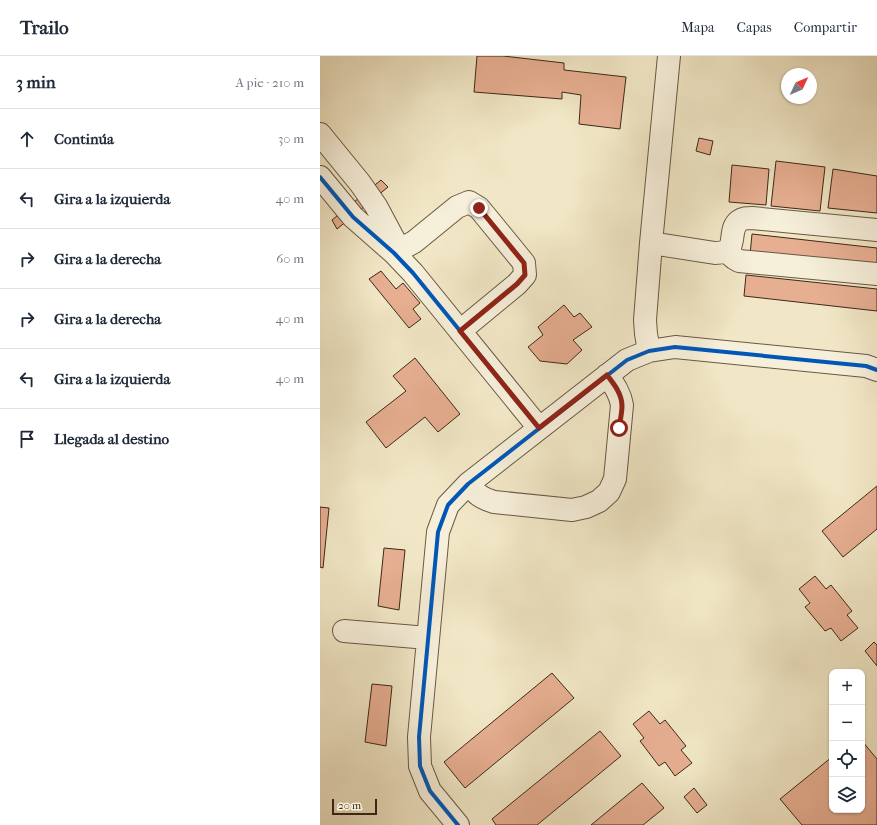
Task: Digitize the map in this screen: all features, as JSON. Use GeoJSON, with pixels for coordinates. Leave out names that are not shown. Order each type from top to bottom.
{"type":"FeatureCollection","features":[{"type":"Feature","properties":{"kind":"street"},"geometry":{"type":"LineString","coordinates":[[649,351],[645,320],[651,243],[670,56]]}},
{"type":"Feature","properties":{"kind":"street"},"geometry":{"type":"LineString","coordinates":[[320,134],[360,183],[376,206],[397,252],[539,428]]}},
{"type":"Feature","properties":{"kind":"street"},"geometry":{"type":"LineString","coordinates":[[323,181],[353,217],[397,252]]}},
{"type":"Feature","properties":{"kind":"street"},"geometry":{"type":"LineString","coordinates":[[397,252],[414,242],[458,207],[469,202],[479,208],[524,263],[525,275],[517,284],[460,331]]}},
{"type":"Feature","properties":{"kind":"street"},"geometry":{"type":"LineString","coordinates":[[651,243],[722,253],[726,251],[733,240],[736,224],[745,218],[877,230]]}},
{"type":"Feature","properties":{"kind":"street"},"geometry":{"type":"LineString","coordinates":[[726,251],[739,261],[877,274]]}},
{"type":"Feature","properties":{"kind":"street"},"geometry":{"type":"LineString","coordinates":[[458,825],[430,791],[420,766],[420,737],[438,532],[448,505],[468,484],[626,360],[649,351],[675,347],[866,366],[877,370]]}},
{"type":"Feature","properties":{"kind":"street"},"geometry":{"type":"LineString","coordinates":[[468,484],[477,494],[486,500],[494,502],[572,510],[586,508],[599,501],[609,492],[615,479],[622,405],[619,392],[607,375]]}},
{"type":"Feature","properties":{"kind":"street"},"geometry":{"type":"LineString","coordinates":[[344,631],[428,638]]}},
{"type":"Feature","properties":{"kind":"building"},"geometry":{"type":"Polygon","coordinates":[[[477,56],[503,56],[564,63],[564,70],[626,77],[620,129],[579,124],[581,95],[562,92],[562,99],[474,92],[477,56]]]}},
{"type":"Feature","properties":{"kind":"building"},"geometry":{"type":"Polygon","coordinates":[[[699,138],[713,141],[710,155],[696,151],[699,138]]]}},
{"type":"Feature","properties":{"kind":"building"},"geometry":{"type":"Polygon","coordinates":[[[776,161],[825,167],[820,211],[771,206],[776,161]]]}},
{"type":"Feature","properties":{"kind":"building"},"geometry":{"type":"Polygon","coordinates":[[[732,165],[769,169],[766,205],[729,202],[732,165]]]}},
{"type":"Feature","properties":{"kind":"building"},"geometry":{"type":"Polygon","coordinates":[[[833,169],[877,176],[877,213],[828,208],[833,169]]]}},
{"type":"Feature","properties":{"kind":"building"},"geometry":{"type":"Polygon","coordinates":[[[381,180],[388,187],[337,229],[332,220],[381,180]]]}},
{"type":"Feature","properties":{"kind":"building"},"geometry":{"type":"Polygon","coordinates":[[[752,234],[877,248],[877,267],[750,255],[752,234]]]}},
{"type":"Feature","properties":{"kind":"building"},"geometry":{"type":"Polygon","coordinates":[[[381,271],[396,289],[403,283],[420,303],[413,309],[421,319],[409,328],[369,279],[381,271]]]}},
{"type":"Feature","properties":{"kind":"building"},"geometry":{"type":"Polygon","coordinates":[[[746,275],[877,289],[877,311],[744,296],[746,275]]]}},
{"type":"Feature","properties":{"kind":"building"},"geometry":{"type":"Polygon","coordinates":[[[564,305],[574,317],[580,313],[592,327],[573,340],[582,350],[567,364],[540,361],[528,347],[543,335],[538,327],[564,305]]]}},
{"type":"Feature","properties":{"kind":"building"},"geometry":{"type":"Polygon","coordinates":[[[415,358],[460,414],[438,432],[425,417],[386,448],[366,422],[406,391],[393,376],[415,358]]]}},
{"type":"Feature","properties":{"kind":"building"},"geometry":{"type":"Polygon","coordinates":[[[877,486],[877,529],[843,557],[822,531],[877,486]]]}},
{"type":"Feature","properties":{"kind":"building"},"geometry":{"type":"Polygon","coordinates":[[[320,507],[329,508],[323,568],[320,567],[320,507]]]}},
{"type":"Feature","properties":{"kind":"building"},"geometry":{"type":"Polygon","coordinates":[[[384,548],[405,550],[399,610],[378,606],[384,548]]]}},
{"type":"Feature","properties":{"kind":"building"},"geometry":{"type":"Polygon","coordinates":[[[815,576],[826,589],[831,585],[852,611],[847,615],[858,628],[841,641],[831,628],[825,631],[805,607],[810,603],[799,589],[815,576]]]}},
{"type":"Feature","properties":{"kind":"building"},"geometry":{"type":"Polygon","coordinates":[[[874,642],[877,645],[877,666],[865,651],[874,642]]]}},
{"type":"Feature","properties":{"kind":"building"},"geometry":{"type":"Polygon","coordinates":[[[552,673],[574,698],[465,788],[444,762],[552,673]]]}},
{"type":"Feature","properties":{"kind":"building"},"geometry":{"type":"Polygon","coordinates":[[[372,684],[392,686],[386,746],[365,742],[372,684]]]}},
{"type":"Feature","properties":{"kind":"building"},"geometry":{"type":"Polygon","coordinates":[[[649,711],[660,724],[665,720],[686,746],[681,750],[692,763],[675,776],[665,762],[659,766],[640,741],[644,738],[633,724],[649,711]]]}},
{"type":"Feature","properties":{"kind":"building"},"geometry":{"type":"Polygon","coordinates":[[[600,731],[621,756],[537,825],[496,825],[492,819],[600,731]]]}},
{"type":"Feature","properties":{"kind":"building"},"geometry":{"type":"Polygon","coordinates":[[[865,745],[877,759],[877,825],[802,825],[780,799],[829,759],[829,813],[865,813],[865,745]]]}},
{"type":"Feature","properties":{"kind":"building"},"geometry":{"type":"Polygon","coordinates":[[[642,783],[664,808],[643,825],[591,825],[642,783]]]}},
{"type":"Feature","properties":{"kind":"building"},"geometry":{"type":"Polygon","coordinates":[[[694,788],[707,805],[697,813],[684,797],[694,788]]]}},
{"type":"Feature","properties":{"kind":"cycle path"},"geometry":{"type":"LineString","coordinates":[[320,177],[353,217],[394,253],[413,273],[539,428]]}},
{"type":"Feature","properties":{"kind":"cycle path"},"geometry":{"type":"LineString","coordinates":[[458,825],[430,791],[420,766],[419,737],[438,532],[448,505],[468,484],[627,360],[649,351],[675,347],[866,366],[877,370]]}},
{"type":"Feature","properties":{"kind":"route"},"geometry":{"type":"LineString","coordinates":[[479,208],[524,263],[525,275],[517,284],[460,331],[539,428],[607,375],[621,397],[622,405],[619,428]]}}]}
